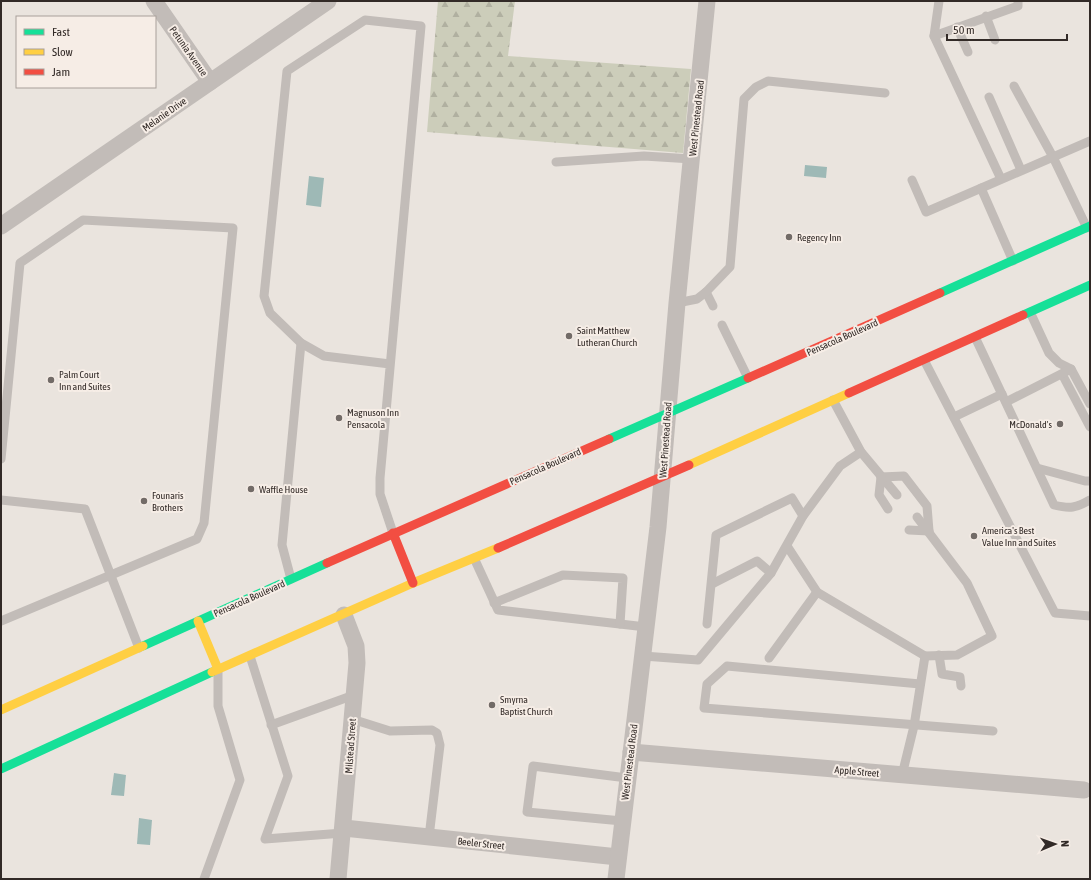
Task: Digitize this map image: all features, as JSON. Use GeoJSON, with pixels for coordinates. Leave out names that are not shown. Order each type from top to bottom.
{"type":"FeatureCollection","features":[{"type":"Feature","properties":{"kind":"main road","name":"Pensacola Boulevard"},"geometry":{"type":"LineString","coordinates":[[3,709],[394,532],[667,414],[1088,227]]}},
{"type":"Feature","properties":{"kind":"main road"},"geometry":{"type":"LineString","coordinates":[[1,769],[413,583],[547,528],[1090,285]]}},
{"type":"Feature","properties":{"kind":"main road"},"geometry":{"type":"LineString","coordinates":[[394,532],[413,583]]}},
{"type":"Feature","properties":{"kind":"main road"},"geometry":{"type":"LineString","coordinates":[[198,621],[218,670]]}},
{"type":"Feature","properties":{"kind":"street","name":"Petunia Avenue"},"geometry":{"type":"LineString","coordinates":[[154,1],[210,82]]}},
{"type":"Feature","properties":{"kind":"street","name":"Melanie Drive"},"geometry":{"type":"LineString","coordinates":[[1,226],[328,1]]}},
{"type":"Feature","properties":{"kind":"street","name":"West Pinestead Road"},"geometry":{"type":"LineString","coordinates":[[616,879],[663,476],[677,303],[707,1]]}},
{"type":"Feature","properties":{"kind":"street","name":"Milstead Street"},"geometry":{"type":"LineString","coordinates":[[338,879],[344,831],[356,646],[344,615]]}},
{"type":"Feature","properties":{"kind":"street","name":"Apple Street"},"geometry":{"type":"LineString","coordinates":[[631,752],[1087,791]]}},
{"type":"Feature","properties":{"kind":"street","name":"Beeler Street"},"geometry":{"type":"LineString","coordinates":[[344,831],[429,837],[618,857]]}},
{"type":"Feature","properties":{"kind":"lane"},"geometry":{"type":"LineString","coordinates":[[939,1],[934,36],[1001,179]]}},
{"type":"Feature","properties":{"kind":"lane"},"geometry":{"type":"LineString","coordinates":[[934,36],[986,16],[1018,6],[1018,1]]}},
{"type":"Feature","properties":{"kind":"lane"},"geometry":{"type":"LineString","coordinates":[[986,16],[995,40]]}},
{"type":"Feature","properties":{"kind":"lane"},"geometry":{"type":"LineString","coordinates":[[390,364],[324,356],[301,342],[270,313],[264,296],[287,70],[365,20],[421,26],[380,478],[380,494],[394,532]]}},
{"type":"Feature","properties":{"kind":"lane"},"geometry":{"type":"LineString","coordinates":[[957,27],[968,52]]}},
{"type":"Feature","properties":{"kind":"lane"},"geometry":{"type":"LineString","coordinates":[[677,303],[697,299],[706,292],[730,267],[744,99],[756,87],[768,81],[885,93]]}},
{"type":"Feature","properties":{"kind":"lane"},"geometry":{"type":"LineString","coordinates":[[1014,86],[1053,157],[1088,227]]}},
{"type":"Feature","properties":{"kind":"lane"},"geometry":{"type":"LineString","coordinates":[[989,97],[1021,170]]}},
{"type":"Feature","properties":{"kind":"lane"},"geometry":{"type":"LineString","coordinates":[[912,180],[926,212],[1090,141]]}},
{"type":"Feature","properties":{"kind":"lane"},"geometry":{"type":"LineString","coordinates":[[556,162],[644,156],[692,159]]}},
{"type":"Feature","properties":{"kind":"lane"},"geometry":{"type":"LineString","coordinates":[[981,188],[1013,260]]}},
{"type":"Feature","properties":{"kind":"lane"},"geometry":{"type":"LineString","coordinates":[[1,459],[20,263],[83,220],[233,228],[204,523],[197,539],[1,621]]}},
{"type":"Feature","properties":{"kind":"lane"},"geometry":{"type":"LineString","coordinates":[[706,292],[713,306]]}},
{"type":"Feature","properties":{"kind":"lane"},"geometry":{"type":"LineString","coordinates":[[1030,312],[1049,353],[1067,371],[1090,404]]}},
{"type":"Feature","properties":{"kind":"lane"},"geometry":{"type":"LineString","coordinates":[[722,325],[748,378]]}},
{"type":"Feature","properties":{"kind":"lane"},"geometry":{"type":"LineString","coordinates":[[975,337],[1054,505],[1065,508],[1078,507],[1090,500]]}},
{"type":"Feature","properties":{"kind":"lane"},"geometry":{"type":"LineString","coordinates":[[291,579],[282,544],[301,342]]}},
{"type":"Feature","properties":{"kind":"lane"},"geometry":{"type":"LineString","coordinates":[[924,360],[1054,613],[1090,616]]}},
{"type":"Feature","properties":{"kind":"lane"},"geometry":{"type":"LineString","coordinates":[[954,417],[1004,398],[1067,371]]}},
{"type":"Feature","properties":{"kind":"lane"},"geometry":{"type":"LineString","coordinates":[[1067,371],[1090,427]]}},
{"type":"Feature","properties":{"kind":"lane"},"geometry":{"type":"LineString","coordinates":[[833,400],[861,452],[897,495]]}},
{"type":"Feature","properties":{"kind":"lane"},"geometry":{"type":"LineString","coordinates":[[643,656],[698,660],[772,574],[803,516],[840,466],[861,452]]}},
{"type":"Feature","properties":{"kind":"lane"},"geometry":{"type":"LineString","coordinates":[[1037,468],[1084,481],[1090,481]]}},
{"type":"Feature","properties":{"kind":"lane"},"geometry":{"type":"LineString","coordinates":[[881,477],[904,476],[927,506],[929,531]]}},
{"type":"Feature","properties":{"kind":"lane"},"geometry":{"type":"LineString","coordinates":[[881,477],[879,495],[888,509]]}},
{"type":"Feature","properties":{"kind":"lane"},"geometry":{"type":"LineString","coordinates":[[707,624],[716,535],[792,498],[803,516]]}},
{"type":"Feature","properties":{"kind":"lane"},"geometry":{"type":"LineString","coordinates":[[1,500],[85,509],[140,648]]}},
{"type":"Feature","properties":{"kind":"lane"},"geometry":{"type":"LineString","coordinates":[[787,546],[817,592],[925,656],[957,655],[992,636],[967,583],[929,531],[917,518]]}},
{"type":"Feature","properties":{"kind":"lane"},"geometry":{"type":"LineString","coordinates":[[909,530],[929,531]]}},
{"type":"Feature","properties":{"kind":"lane"},"geometry":{"type":"LineString","coordinates":[[474,558],[498,610],[646,627]]}},
{"type":"Feature","properties":{"kind":"lane"},"geometry":{"type":"LineString","coordinates":[[712,584],[757,561],[772,574]]}},
{"type":"Feature","properties":{"kind":"lane"},"geometry":{"type":"LineString","coordinates":[[494,603],[563,574],[624,578],[620,624]]}},
{"type":"Feature","properties":{"kind":"lane"},"geometry":{"type":"LineString","coordinates":[[769,658],[817,592]]}},
{"type":"Feature","properties":{"kind":"lane"},"geometry":{"type":"LineString","coordinates":[[939,655],[942,674],[960,677],[961,686]]}},
{"type":"Feature","properties":{"kind":"lane"},"geometry":{"type":"LineString","coordinates":[[250,656],[288,776],[265,839],[344,831]]}},
{"type":"Feature","properties":{"kind":"lane"},"geometry":{"type":"LineString","coordinates":[[902,775],[914,726],[925,656]]}},
{"type":"Feature","properties":{"kind":"lane"},"geometry":{"type":"LineString","coordinates":[[920,684],[727,666],[707,684],[704,708],[914,726],[960,725],[993,731]]}},
{"type":"Feature","properties":{"kind":"lane"},"geometry":{"type":"LineString","coordinates":[[204,879],[240,780],[218,706],[218,670]]}},
{"type":"Feature","properties":{"kind":"lane"},"geometry":{"type":"LineString","coordinates":[[272,725],[354,695]]}},
{"type":"Feature","properties":{"kind":"lane"},"geometry":{"type":"LineString","coordinates":[[1,696],[3,709]]}},
{"type":"Feature","properties":{"kind":"lane"},"geometry":{"type":"LineString","coordinates":[[352,719],[390,731],[432,730],[437,734],[440,745],[429,837]]}},
{"type":"Feature","properties":{"kind":"lane"},"geometry":{"type":"LineString","coordinates":[[622,821],[527,812],[533,766],[627,778]]}},
{"type":"Feature","properties":{"kind":"green space"},"geometry":{"type":"Polygon","coordinates":[[[438,1],[515,1],[508,56],[691,69],[683,153],[427,132],[438,1]]]}},
{"type":"Feature","properties":{"kind":"water"},"geometry":{"type":"Polygon","coordinates":[[[805,165],[827,167],[826,178],[804,176],[805,165]]]}},
{"type":"Feature","properties":{"kind":"water"},"geometry":{"type":"Polygon","coordinates":[[[309,176],[324,178],[321,207],[306,205],[309,176]]]}},
{"type":"Feature","properties":{"kind":"water"},"geometry":{"type":"Polygon","coordinates":[[[114,773],[126,775],[124,796],[111,795],[114,773]]]}},
{"type":"Feature","properties":{"kind":"water"},"geometry":{"type":"Polygon","coordinates":[[[139,818],[152,820],[150,845],[137,844],[139,818]]]}},
{"type":"Feature","properties":{"kind":"traffic: fast"},"geometry":{"type":"LineString","coordinates":[[940,293],[1090,226]]}},
{"type":"Feature","properties":{"kind":"traffic: fast"},"geometry":{"type":"LineString","coordinates":[[1023,315],[1090,285]]}},
{"type":"Feature","properties":{"kind":"traffic: fast"},"geometry":{"type":"LineString","coordinates":[[609,439],[748,378]]}},
{"type":"Feature","properties":{"kind":"traffic: fast"},"geometry":{"type":"LineString","coordinates":[[143,646],[327,563]]}},
{"type":"Feature","properties":{"kind":"traffic: fast"},"geometry":{"type":"LineString","coordinates":[[1,769],[212,672]]}},
{"type":"Feature","properties":{"kind":"traffic: slow"},"geometry":{"type":"LineString","coordinates":[[689,465],[849,393]]}},
{"type":"Feature","properties":{"kind":"traffic: slow"},"geometry":{"type":"LineString","coordinates":[[212,672],[413,583],[498,548]]}},
{"type":"Feature","properties":{"kind":"traffic: slow"},"geometry":{"type":"LineString","coordinates":[[198,621],[218,669]]}},
{"type":"Feature","properties":{"kind":"traffic: slow"},"geometry":{"type":"LineString","coordinates":[[1,710],[143,646]]}},
{"type":"Feature","properties":{"kind":"traffic: jam"},"geometry":{"type":"LineString","coordinates":[[748,378],[940,293]]}},
{"type":"Feature","properties":{"kind":"traffic: jam"},"geometry":{"type":"LineString","coordinates":[[849,393],[1023,315]]}},
{"type":"Feature","properties":{"kind":"traffic: jam"},"geometry":{"type":"LineString","coordinates":[[327,563],[609,439]]}},
{"type":"Feature","properties":{"kind":"traffic: jam"},"geometry":{"type":"LineString","coordinates":[[498,548],[689,465]]}},
{"type":"Feature","properties":{"kind":"traffic: jam"},"geometry":{"type":"LineString","coordinates":[[393,533],[413,583]]}},
{"type":"Feature","properties":{"kind":"place","name":"Regency Inn"},"geometry":{"type":"Point","coordinates":[789,237]}},
{"type":"Feature","properties":{"kind":"place","name":"Saint Matthew Lutheran Church"},"geometry":{"type":"Point","coordinates":[569,336]}},
{"type":"Feature","properties":{"kind":"place","name":"Palm Court Inn and Suites"},"geometry":{"type":"Point","coordinates":[51,380]}},
{"type":"Feature","properties":{"kind":"place","name":"Magnuson Inn Pensacola"},"geometry":{"type":"Point","coordinates":[339,418]}},
{"type":"Feature","properties":{"kind":"place","name":"McDonald's"},"geometry":{"type":"Point","coordinates":[1060,424]}},
{"type":"Feature","properties":{"kind":"place","name":"Waffle House"},"geometry":{"type":"Point","coordinates":[251,489]}},
{"type":"Feature","properties":{"kind":"place","name":"Founaris Brothers"},"geometry":{"type":"Point","coordinates":[144,501]}},
{"type":"Feature","properties":{"kind":"place","name":"America's Best Value Inn and Suites"},"geometry":{"type":"Point","coordinates":[974,536]}},
{"type":"Feature","properties":{"kind":"place","name":"Smyrna Baptist Church"},"geometry":{"type":"Point","coordinates":[492,705]}}]}
